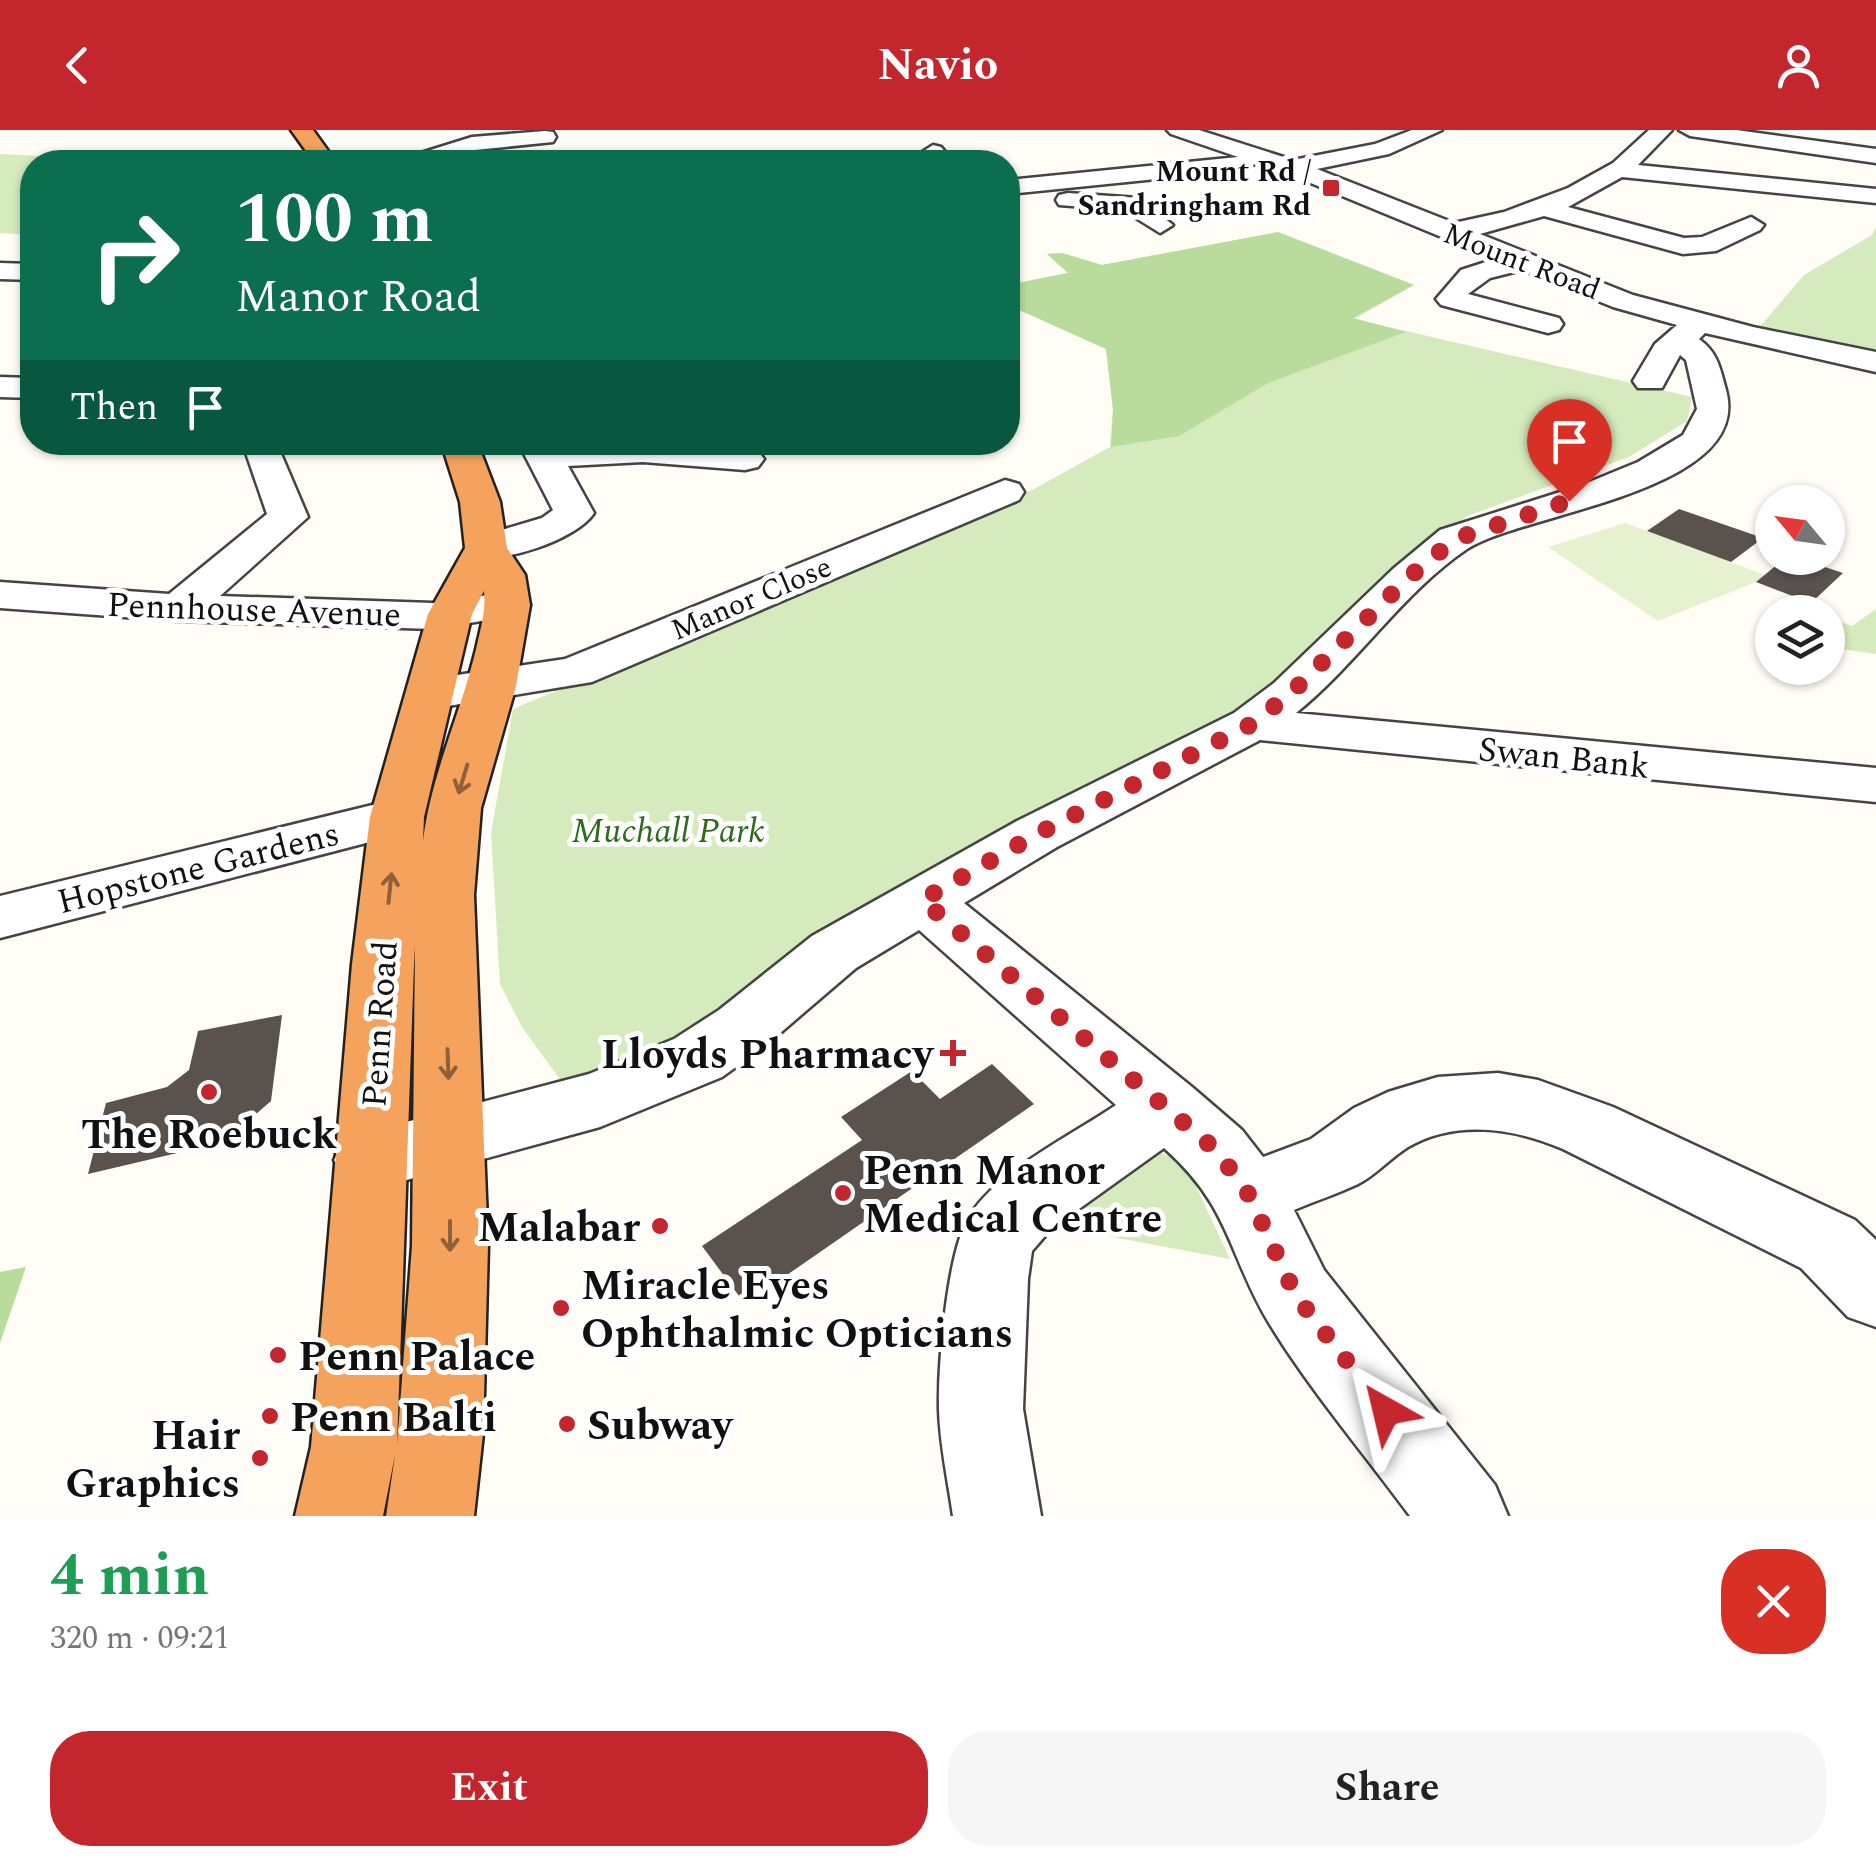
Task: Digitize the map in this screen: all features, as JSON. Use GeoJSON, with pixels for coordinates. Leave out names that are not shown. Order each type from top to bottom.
{"type":"FeatureCollection","features":[{"type":"Feature","properties":{"kind":"highway","name":"Penn Road"},"geometry":{"type":"LineString","coordinates":[[339,1516],[354,1447],[370,1160],[397,817],[508,605],[504,575],[486,548],[480,502],[464,455]]}},
{"type":"Feature","properties":{"kind":"highway","name":"Penn Road"},"geometry":{"type":"LineString","coordinates":[[430,1516],[441,1434],[450,1246],[445,895],[461,690],[450,614],[486,548]]}},
{"type":"Feature","properties":{"kind":"street","name":"Mount Road"},"geometry":{"type":"LineString","coordinates":[[1178,130],[1280,163],[1623,300],[1678,355],[1876,362]]}},
{"type":"Feature","properties":{"kind":"street"},"geometry":{"type":"LineString","coordinates":[[1396,130],[1426,133]]}},
{"type":"Feature","properties":{"kind":"street"},"geometry":{"type":"LineString","coordinates":[[1448,232],[1542,206],[1618,170],[1661,130]]}},
{"type":"Feature","properties":{"kind":"street"},"geometry":{"type":"LineString","coordinates":[[1690,130],[1876,156]]}},
{"type":"Feature","properties":{"kind":"street"},"geometry":{"type":"LineString","coordinates":[[1020,185],[1362,154],[1426,133]]}},
{"type":"Feature","properties":{"kind":"street"},"geometry":{"type":"LineString","coordinates":[[453,150],[472,144],[545,136]]}},
{"type":"Feature","properties":{"kind":"street"},"geometry":{"type":"LineString","coordinates":[[1618,170],[1876,196]]}},
{"type":"Feature","properties":{"kind":"street"},"geometry":{"type":"LineString","coordinates":[[1020,189],[1062,200],[1129,203],[1160,224]]}},
{"type":"Feature","properties":{"kind":"street"},"geometry":{"type":"LineString","coordinates":[[1542,206],[1683,246],[1707,245],[1748,227],[1716,223]]}},
{"type":"Feature","properties":{"kind":"street"},"geometry":{"type":"LineString","coordinates":[[1520,262],[1479,271],[1457,285],[1451,299],[1548,324]]}},
{"type":"Feature","properties":{"kind":"street"},"geometry":{"type":"LineString","coordinates":[[370,1160],[600,1099],[698,1058],[742,1028],[834,952],[1037,834],[1252,724],[1291,693],[1408,578],[1455,539],[1596,493],[1651,470],[1696,443],[1709,427],[1714,410],[1678,355]]}},
{"type":"Feature","properties":{"kind":"street"},"geometry":{"type":"LineString","coordinates":[[179,608],[288,516],[265,455]]}},
{"type":"Feature","properties":{"kind":"street"},"geometry":{"type":"LineString","coordinates":[[486,548],[556,527],[574,513],[542,455]]}},
{"type":"Feature","properties":{"kind":"street"},"geometry":{"type":"LineString","coordinates":[[694,455],[745,459]]}},
{"type":"Feature","properties":{"kind":"street","name":"Manor Close"},"geometry":{"type":"LineString","coordinates":[[461,690],[575,672],[1004,492]]}},
{"type":"Feature","properties":{"kind":"street","name":"Pennhouse Avenue"},"geometry":{"type":"LineString","coordinates":[[0,595],[179,608],[450,614],[508,605]]}},
{"type":"Feature","properties":{"kind":"street","name":"Swan Bank"},"geometry":{"type":"LineString","coordinates":[[1252,724],[1876,785]]}},
{"type":"Feature","properties":{"kind":"street","name":"Hopstone Gardens"},"geometry":{"type":"LineString","coordinates":[[0,917],[397,817]]}},
{"type":"Feature","properties":{"kind":"street"},"geometry":{"type":"LineString","coordinates":[[922,900],[1217,1151],[1249,1195],[1296,1296],[1464,1516]]}},
{"type":"Feature","properties":{"kind":"street"},"geometry":{"type":"LineString","coordinates":[[1249,1195],[1336,1161],[1379,1129],[1412,1112],[1438,1104],[1498,1101],[1538,1108],[1588,1128],[1791,1225],[1828,1244],[1876,1291]]}},
{"type":"Feature","properties":{"kind":"street"},"geometry":{"type":"LineString","coordinates":[[997,1516],[981,1409],[989,1279],[997,1238],[1025,1206],[1168,1107]]}},
{"type":"Feature","properties":{"kind":"green space"},"geometry":{"type":"Polygon","coordinates":[[[0,154],[20,155],[20,234],[0,233],[0,154]]]}},
{"type":"Feature","properties":{"kind":"green space"},"geometry":{"type":"Polygon","coordinates":[[[1876,227],[1876,356],[1757,330],[1804,275],[1872,235],[1876,227]]]}},
{"type":"Feature","properties":{"kind":"green space","name":"Muchall Park"},"geometry":{"type":"Polygon","coordinates":[[[1278,232],[1414,285],[1354,319],[1692,397],[1687,421],[1629,457],[1467,516],[1284,689],[782,957],[715,1025],[567,1089],[522,1027],[500,984],[491,833],[513,709],[1032,490],[1110,447],[1113,409],[1106,349],[1020,310],[1020,282],[1068,273],[1047,254],[1062,253],[1102,265],[1278,232]]]}},
{"type":"Feature","properties":{"kind":"green space"},"geometry":{"type":"Polygon","coordinates":[[[1278,232],[1414,285],[1353,318],[1406,332],[1268,383],[1179,436],[1111,447],[1113,409],[1106,349],[1020,310],[1020,282],[1068,273],[1047,254],[1062,253],[1102,265],[1278,232]]]}},
{"type":"Feature","properties":{"kind":"green space"},"geometry":{"type":"Polygon","coordinates":[[[1625,523],[1755,571],[1755,575],[1765,575],[1658,621],[1548,547],[1625,523]]]}},
{"type":"Feature","properties":{"kind":"green space"},"geometry":{"type":"Polygon","coordinates":[[[1876,609],[1876,654],[1845,649],[1845,623],[1852,626],[1876,609]]]}},
{"type":"Feature","properties":{"kind":"green space"},"geometry":{"type":"Polygon","coordinates":[[[1152,1149],[1185,1163],[1230,1259],[1038,1223],[1152,1149]]]}},
{"type":"Feature","properties":{"kind":"green space"},"geometry":{"type":"Polygon","coordinates":[[[26,1267],[0,1343],[0,1272],[26,1267]]]}},
{"type":"Feature","properties":{"kind":"building"},"geometry":{"type":"Polygon","coordinates":[[[1679,509],[1755,535],[1755,544],[1731,562],[1647,531],[1679,509]]]}},
{"type":"Feature","properties":{"kind":"building"},"geometry":{"type":"Polygon","coordinates":[[[1764,575],[1841,575],[1820,595],[1790,595],[1756,582],[1764,575]]]}},
{"type":"Feature","properties":{"kind":"building","name":"The Roebuck"},"geometry":{"type":"Polygon","coordinates":[[[282,1015],[271,1101],[224,1142],[88,1174],[106,1103],[167,1087],[189,1070],[198,1031],[282,1015]]]}},
{"type":"Feature","properties":{"kind":"building","name":"Penn Manor Medical Centre"},"geometry":{"type":"Polygon","coordinates":[[[992,1064],[1034,1104],[745,1304],[702,1246],[862,1140],[841,1117],[912,1071],[940,1099],[992,1064]]]}},
{"type":"Feature","properties":{"kind":"place","name":"Mount Rd / Sandringham Rd"},"geometry":{"type":"Point","coordinates":[1331,188]}},
{"type":"Feature","properties":{"kind":"place","name":"Lloyds Pharmacy"},"geometry":{"type":"Point","coordinates":[953,1053]}},
{"type":"Feature","properties":{"kind":"place","name":"The Roebuck"},"geometry":{"type":"Point","coordinates":[209,1092]}},
{"type":"Feature","properties":{"kind":"place","name":"Penn Manor Medical Centre"},"geometry":{"type":"Point","coordinates":[843,1193]}},
{"type":"Feature","properties":{"kind":"place","name":"Malabar"},"geometry":{"type":"Point","coordinates":[660,1226]}},
{"type":"Feature","properties":{"kind":"place","name":"Miracle Eyes Ophthalmic Opticians"},"geometry":{"type":"Point","coordinates":[561,1308]}},
{"type":"Feature","properties":{"kind":"place","name":"Penn Palace"},"geometry":{"type":"Point","coordinates":[278,1355]}},
{"type":"Feature","properties":{"kind":"place","name":"Penn Balti"},"geometry":{"type":"Point","coordinates":[270,1416]}},
{"type":"Feature","properties":{"kind":"place","name":"Subway"},"geometry":{"type":"Point","coordinates":[567,1424]}},
{"type":"Feature","properties":{"kind":"place","name":"Hair Graphics"},"geometry":{"type":"Point","coordinates":[260,1458]}},
{"type":"Feature","properties":{"kind":"route"},"geometry":{"type":"LineString","coordinates":[[1386,1411],[1296,1296],[1249,1195],[1217,1151],[922,900],[1037,834],[1252,724],[1291,693],[1408,578],[1455,539],[1569,501]]}}]}
